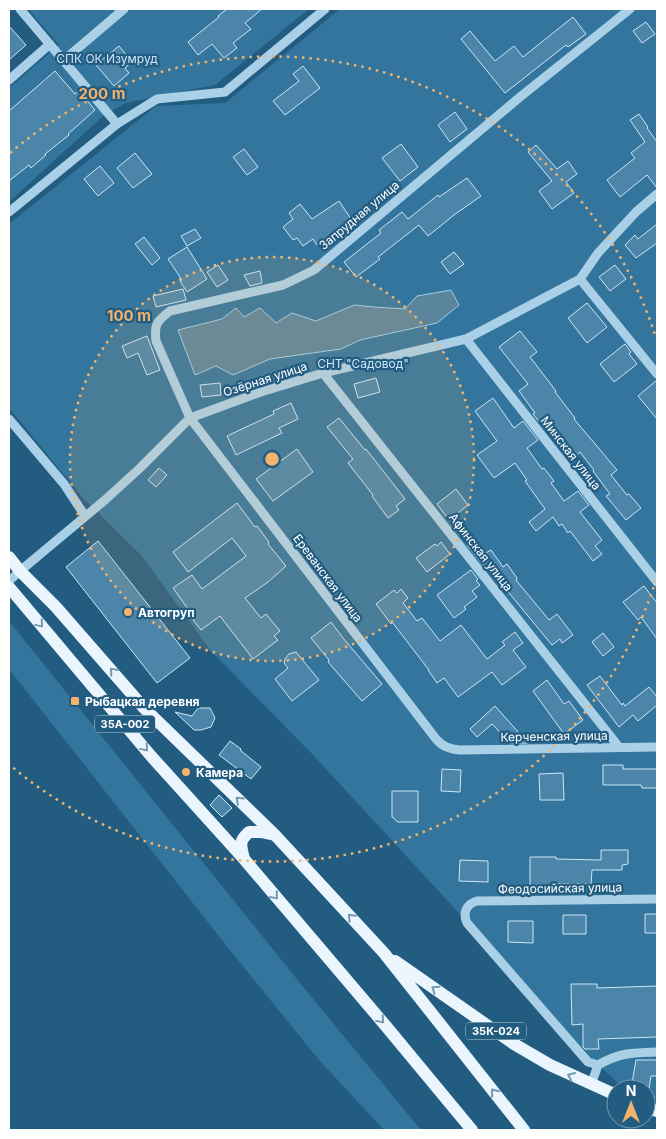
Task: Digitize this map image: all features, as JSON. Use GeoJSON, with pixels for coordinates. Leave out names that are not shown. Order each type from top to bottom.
{"type":"FeatureCollection","features":[{"type":"Feature","properties":{"kind":"main road","name":"35А-002"},"geometry":{"type":"LineString","coordinates":[[9,558],[56,606],[144,708],[275,835],[384,953],[524,1130]]}},
{"type":"Feature","properties":{"kind":"main road","name":"35А-002"},"geometry":{"type":"LineString","coordinates":[[9,587],[151,756],[244,859],[379,1017],[472,1130]]}},
{"type":"Feature","properties":{"kind":"main road"},"geometry":{"type":"LineString","coordinates":[[244,859],[241,847],[242,838],[249,832],[275,835]]}},
{"type":"Feature","properties":{"kind":"main road","name":"35К-024"},"geometry":{"type":"LineString","coordinates":[[384,953],[514,1044],[550,1065],[606,1091]]}},
{"type":"Feature","properties":{"kind":"street"},"geometry":{"type":"LineString","coordinates":[[20,9],[116,124]]}},
{"type":"Feature","properties":{"kind":"street"},"geometry":{"type":"LineString","coordinates":[[64,60],[124,9]]}},
{"type":"Feature","properties":{"kind":"street"},"geometry":{"type":"LineString","coordinates":[[9,212],[116,124],[157,99],[225,92],[325,9]]}},
{"type":"Feature","properties":{"kind":"street","name":"Запрудная улица"},"geometry":{"type":"LineString","coordinates":[[190,418],[156,341],[155,329],[158,321],[170,311],[178,308],[283,286],[314,270],[513,103],[630,9]]}},
{"type":"Feature","properties":{"kind":"street"},"geometry":{"type":"LineString","coordinates":[[9,80],[50,44]]}},
{"type":"Feature","properties":{"kind":"street","name":"Озёрная улица"},"geometry":{"type":"LineString","coordinates":[[9,581],[105,500],[190,418],[261,392],[323,373],[466,339],[580,278],[598,253],[636,212],[657,194]]}},
{"type":"Feature","properties":{"kind":"street"},"geometry":{"type":"LineString","coordinates":[[580,278],[657,374]]}},
{"type":"Feature","properties":{"kind":"street","name":"Минская улица"},"geometry":{"type":"LineString","coordinates":[[466,339],[657,582]]}},
{"type":"Feature","properties":{"kind":"street","name":"Афинская улица"},"geometry":{"type":"LineString","coordinates":[[323,373],[619,747]]}},
{"type":"Feature","properties":{"kind":"street","name":"Ереванская улица"},"geometry":{"type":"LineString","coordinates":[[190,418],[436,739],[442,746],[451,750]]}},
{"type":"Feature","properties":{"kind":"street"},"geometry":{"type":"LineString","coordinates":[[9,419],[64,484],[85,516]]}},
{"type":"Feature","properties":{"kind":"street","name":"Керченская улица"},"geometry":{"type":"LineString","coordinates":[[451,750],[657,747]]}},
{"type":"Feature","properties":{"kind":"street","name":"Феодосийская улица"},"geometry":{"type":"LineString","coordinates":[[598,1065],[588,1062],[467,923],[465,918],[466,909],[469,905],[478,901],[657,899]]}},
{"type":"Feature","properties":{"kind":"street"},"geometry":{"type":"LineString","coordinates":[[591,1085],[598,1065],[612,1058],[627,1053],[657,1052]]}},
{"type":"Feature","properties":{"kind":"green space","name":"СПК ОК Изумруд"},"geometry":{"type":"Polygon","coordinates":[[[28,9],[309,9],[215,85],[125,103],[103,116],[9,202],[9,88],[59,45],[28,9]]]}},
{"type":"Feature","properties":{"kind":"green space","name":"СНТ \"Садовод\""},"geometry":{"type":"Polygon","coordinates":[[[340,9],[657,9],[657,1100],[656,1079],[614,1079],[588,1056],[314,756],[211,651],[141,555],[83,498],[9,408],[9,224],[156,106],[225,103],[340,9]]]}},
{"type":"Feature","properties":{"kind":"green space"},"geometry":{"type":"Polygon","coordinates":[[[9,621],[304,988],[421,1130],[384,1130],[319,1060],[229,949],[9,669],[9,621]]]}},
{"type":"Feature","properties":{"kind":"shaded area"},"geometry":{"type":"Polygon","coordinates":[[[451,290],[459,305],[437,323],[360,340],[341,349],[270,359],[233,375],[216,366],[195,375],[178,330],[222,319],[236,308],[244,317],[260,308],[276,323],[292,313],[316,321],[354,305],[405,309],[417,296],[451,290]]]}},
{"type":"Feature","properties":{"kind":"building"},"geometry":{"type":"Polygon","coordinates":[[[227,9],[262,9],[245,23],[251,29],[233,43],[237,48],[224,58],[212,44],[198,55],[188,42],[227,9]]]}},
{"type":"Feature","properties":{"kind":"building"},"geometry":{"type":"Polygon","coordinates":[[[573,17],[586,34],[568,47],[566,45],[505,93],[461,39],[470,31],[495,61],[514,46],[523,57],[573,17]]]}},
{"type":"Feature","properties":{"kind":"building"},"geometry":{"type":"Polygon","coordinates":[[[646,22],[655,34],[642,43],[633,31],[646,22]]]}},
{"type":"Feature","properties":{"kind":"building"},"geometry":{"type":"Polygon","coordinates":[[[9,26],[26,45],[9,60],[9,26]]]}},
{"type":"Feature","properties":{"kind":"building"},"geometry":{"type":"Polygon","coordinates":[[[119,46],[132,62],[125,68],[129,73],[114,86],[96,65],[119,46]]]}},
{"type":"Feature","properties":{"kind":"building"},"geometry":{"type":"Polygon","coordinates":[[[303,66],[320,88],[285,115],[273,101],[299,81],[293,74],[303,66]]]}},
{"type":"Feature","properties":{"kind":"building"},"geometry":{"type":"Polygon","coordinates":[[[55,71],[75,94],[79,91],[95,110],[31,168],[29,165],[9,181],[9,111],[55,71]]]}},
{"type":"Feature","properties":{"kind":"building"},"geometry":{"type":"Polygon","coordinates":[[[455,112],[467,129],[450,142],[438,125],[455,112]]]}},
{"type":"Feature","properties":{"kind":"building"},"geometry":{"type":"Polygon","coordinates":[[[639,114],[657,142],[657,188],[647,175],[620,197],[607,180],[635,158],[631,153],[645,142],[630,120],[639,114]]]}},
{"type":"Feature","properties":{"kind":"building"},"geometry":{"type":"Polygon","coordinates":[[[401,144],[418,167],[400,181],[382,158],[401,144]]]}},
{"type":"Feature","properties":{"kind":"building"},"geometry":{"type":"Polygon","coordinates":[[[536,145],[557,169],[568,161],[577,174],[566,182],[574,193],[552,209],[539,191],[552,181],[528,152],[536,145]]]}},
{"type":"Feature","properties":{"kind":"building"},"geometry":{"type":"Polygon","coordinates":[[[244,149],[258,167],[247,175],[233,157],[244,149]]]}},
{"type":"Feature","properties":{"kind":"building"},"geometry":{"type":"Polygon","coordinates":[[[135,153],[152,174],[133,188],[117,168],[135,153]]]}},
{"type":"Feature","properties":{"kind":"building"},"geometry":{"type":"Polygon","coordinates":[[[100,166],[114,183],[98,196],[84,179],[100,166]]]}},
{"type":"Feature","properties":{"kind":"building"},"geometry":{"type":"Polygon","coordinates":[[[467,178],[481,196],[428,236],[419,225],[356,277],[344,262],[381,233],[379,230],[402,212],[408,219],[438,195],[439,197],[467,178]]]}},
{"type":"Feature","properties":{"kind":"building"},"geometry":{"type":"Polygon","coordinates":[[[339,201],[353,222],[317,245],[313,239],[303,246],[297,238],[293,240],[283,227],[293,219],[289,213],[300,204],[312,219],[339,201]]]}},
{"type":"Feature","properties":{"kind":"building"},"geometry":{"type":"Polygon","coordinates":[[[657,224],[657,243],[636,258],[625,245],[635,235],[638,239],[657,224]]]}},
{"type":"Feature","properties":{"kind":"building"},"geometry":{"type":"Polygon","coordinates":[[[195,229],[201,238],[187,246],[181,236],[195,229]]]}},
{"type":"Feature","properties":{"kind":"building"},"geometry":{"type":"Polygon","coordinates":[[[144,237],[160,258],[152,265],[135,244],[144,237]]]}},
{"type":"Feature","properties":{"kind":"building"},"geometry":{"type":"Polygon","coordinates":[[[187,247],[207,279],[187,292],[180,281],[182,280],[168,259],[187,247]]]}},
{"type":"Feature","properties":{"kind":"building"},"geometry":{"type":"Polygon","coordinates":[[[454,252],[464,264],[450,274],[441,262],[454,252]]]}},
{"type":"Feature","properties":{"kind":"building"},"geometry":{"type":"Polygon","coordinates":[[[218,265],[228,280],[217,287],[207,272],[218,265]]]}},
{"type":"Feature","properties":{"kind":"building"},"geometry":{"type":"Polygon","coordinates":[[[615,265],[626,279],[610,291],[599,277],[615,265]]]}},
{"type":"Feature","properties":{"kind":"building"},"geometry":{"type":"Polygon","coordinates":[[[260,271],[262,283],[250,286],[244,275],[260,271]]]}},
{"type":"Feature","properties":{"kind":"building"},"geometry":{"type":"Polygon","coordinates":[[[183,289],[186,300],[156,307],[153,296],[183,289]]]}},
{"type":"Feature","properties":{"kind":"building"},"geometry":{"type":"Polygon","coordinates":[[[587,303],[607,327],[587,343],[568,318],[587,303]]]}},
{"type":"Feature","properties":{"kind":"building"},"geometry":{"type":"Polygon","coordinates":[[[520,331],[537,352],[530,357],[556,391],[574,419],[617,470],[611,475],[627,495],[629,494],[641,508],[626,520],[606,496],[610,494],[580,452],[575,456],[552,430],[548,433],[533,414],[535,413],[519,391],[528,384],[499,347],[520,331]]]}},
{"type":"Feature","properties":{"kind":"building"},"geometry":{"type":"Polygon","coordinates":[[[147,336],[160,370],[147,375],[138,353],[127,358],[122,346],[147,336]]]}},
{"type":"Feature","properties":{"kind":"building"},"geometry":{"type":"Polygon","coordinates":[[[625,344],[631,352],[629,354],[637,364],[614,382],[600,364],[625,344]]]}},
{"type":"Feature","properties":{"kind":"building"},"geometry":{"type":"Polygon","coordinates":[[[376,378],[380,392],[358,398],[354,384],[376,378]]]}},
{"type":"Feature","properties":{"kind":"building"},"geometry":{"type":"Polygon","coordinates":[[[657,380],[657,419],[638,396],[657,380]]]}},
{"type":"Feature","properties":{"kind":"building"},"geometry":{"type":"Polygon","coordinates":[[[220,383],[221,395],[202,397],[200,385],[220,383]]]}},
{"type":"Feature","properties":{"kind":"building"},"geometry":{"type":"Polygon","coordinates":[[[493,398],[514,428],[523,421],[538,440],[527,448],[542,469],[544,468],[554,481],[551,483],[564,501],[578,491],[589,505],[580,512],[602,540],[595,546],[602,554],[593,561],[570,531],[568,533],[562,524],[559,526],[553,517],[536,531],[529,522],[545,509],[515,463],[494,478],[477,455],[497,441],[475,411],[493,398]]]}},
{"type":"Feature","properties":{"kind":"building"},"geometry":{"type":"Polygon","coordinates":[[[291,403],[298,419],[279,428],[282,433],[236,455],[227,436],[274,414],[273,411],[291,403]]]}},
{"type":"Feature","properties":{"kind":"building"},"geometry":{"type":"Polygon","coordinates":[[[339,418],[405,499],[396,506],[399,510],[388,518],[348,463],[353,459],[327,427],[339,418]]]}},
{"type":"Feature","properties":{"kind":"building"},"geometry":{"type":"Polygon","coordinates":[[[297,449],[313,472],[273,501],[256,479],[297,449]]]}},
{"type":"Feature","properties":{"kind":"building"},"geometry":{"type":"Polygon","coordinates":[[[159,468],[167,475],[156,487],[148,480],[159,468]]]}},
{"type":"Feature","properties":{"kind":"building"},"geometry":{"type":"Polygon","coordinates":[[[456,489],[468,505],[449,520],[437,504],[456,489]]]}},
{"type":"Feature","properties":{"kind":"building"},"geometry":{"type":"Polygon","coordinates":[[[237,503],[255,527],[257,526],[269,542],[268,544],[286,566],[268,582],[245,598],[261,618],[266,614],[280,631],[274,636],[278,640],[253,659],[220,616],[201,630],[173,588],[192,575],[202,589],[246,556],[232,538],[188,572],[173,552],[237,503]]]}},
{"type":"Feature","properties":{"kind":"building"},"geometry":{"type":"Polygon","coordinates":[[[475,539],[486,553],[491,550],[503,567],[507,564],[517,578],[516,580],[549,620],[557,614],[573,635],[562,643],[560,639],[552,645],[467,545],[475,539]]]}},
{"type":"Feature","properties":{"kind":"building","name":"Автогруп"},"geometry":{"type":"Polygon","coordinates":[[[98,541],[190,658],[157,683],[66,567],[98,541]]]}},
{"type":"Feature","properties":{"kind":"building"},"geometry":{"type":"Polygon","coordinates":[[[441,542],[450,554],[427,572],[416,558],[435,544],[437,546],[441,542]]]}},
{"type":"Feature","properties":{"kind":"building"},"geometry":{"type":"Polygon","coordinates":[[[471,570],[480,585],[472,591],[477,597],[454,618],[437,595],[471,570]]]}},
{"type":"Feature","properties":{"kind":"building"},"geometry":{"type":"Polygon","coordinates":[[[644,586],[657,603],[657,639],[641,617],[638,620],[623,602],[644,586]]]}},
{"type":"Feature","properties":{"kind":"building"},"geometry":{"type":"Polygon","coordinates":[[[401,589],[408,598],[403,603],[417,621],[422,618],[440,641],[461,625],[487,659],[505,645],[502,642],[515,632],[523,643],[513,650],[526,667],[502,685],[492,672],[458,697],[444,678],[437,683],[392,622],[391,624],[376,604],[394,590],[397,593],[401,589]]]}},
{"type":"Feature","properties":{"kind":"building"},"geometry":{"type":"Polygon","coordinates":[[[331,622],[382,684],[362,701],[328,662],[329,660],[311,638],[331,622]]]}},
{"type":"Feature","properties":{"kind":"building"},"geometry":{"type":"Polygon","coordinates":[[[603,633],[614,647],[603,656],[592,642],[603,633]]]}},
{"type":"Feature","properties":{"kind":"building"},"geometry":{"type":"Polygon","coordinates":[[[296,652],[319,680],[292,701],[275,679],[288,668],[284,663],[285,659],[289,654],[296,652]]]}},
{"type":"Feature","properties":{"kind":"building"},"geometry":{"type":"Polygon","coordinates":[[[600,676],[622,705],[623,703],[625,706],[649,687],[657,697],[657,705],[638,721],[633,715],[619,727],[587,685],[600,676]]]}},
{"type":"Feature","properties":{"kind":"building"},"geometry":{"type":"Polygon","coordinates":[[[547,680],[564,704],[569,701],[583,720],[564,734],[533,691],[547,680]]]}},
{"type":"Feature","properties":{"kind":"building"},"geometry":{"type":"Polygon","coordinates":[[[495,706],[528,743],[510,743],[492,724],[477,737],[470,729],[495,706]]]}},
{"type":"Feature","properties":{"kind":"building"},"geometry":{"type":"Polygon","coordinates":[[[198,708],[210,708],[215,718],[211,727],[194,730],[175,712],[192,716],[198,708]]]}},
{"type":"Feature","properties":{"kind":"building"},"geometry":{"type":"Polygon","coordinates":[[[230,741],[261,767],[251,779],[219,755],[230,741]]]}},
{"type":"Feature","properties":{"kind":"building"},"geometry":{"type":"Polygon","coordinates":[[[603,765],[623,765],[623,769],[657,769],[657,788],[642,788],[641,785],[603,785],[603,765]]]}},
{"type":"Feature","properties":{"kind":"building"},"geometry":{"type":"Polygon","coordinates":[[[442,769],[461,770],[460,792],[441,791],[442,769]]]}},
{"type":"Feature","properties":{"kind":"building"},"geometry":{"type":"Polygon","coordinates":[[[563,773],[564,800],[540,800],[539,774],[563,773]]]}},
{"type":"Feature","properties":{"kind":"building"},"geometry":{"type":"Polygon","coordinates":[[[392,791],[418,791],[418,822],[398,822],[392,817],[392,791]]]}},
{"type":"Feature","properties":{"kind":"building"},"geometry":{"type":"Polygon","coordinates":[[[219,795],[232,808],[222,817],[210,805],[219,795]]]}},
{"type":"Feature","properties":{"kind":"building"},"geometry":{"type":"Polygon","coordinates":[[[601,850],[628,850],[628,864],[622,865],[622,870],[592,870],[591,884],[556,884],[555,892],[530,891],[530,857],[601,860],[601,850]]]}},
{"type":"Feature","properties":{"kind":"building"},"geometry":{"type":"Polygon","coordinates":[[[460,860],[488,861],[488,882],[459,881],[460,860]]]}},
{"type":"Feature","properties":{"kind":"building"},"geometry":{"type":"Polygon","coordinates":[[[645,914],[657,914],[657,933],[645,933],[645,914]]]}},
{"type":"Feature","properties":{"kind":"building"},"geometry":{"type":"Polygon","coordinates":[[[563,915],[586,915],[586,934],[563,934],[563,915]]]}},
{"type":"Feature","properties":{"kind":"building"},"geometry":{"type":"Polygon","coordinates":[[[508,921],[533,921],[533,943],[508,942],[508,921]]]}},
{"type":"Feature","properties":{"kind":"building"},"geometry":{"type":"Polygon","coordinates":[[[571,984],[597,984],[597,988],[657,986],[657,1037],[598,1039],[599,1049],[585,1049],[583,1047],[583,1024],[572,1025],[571,984]]]}},
{"type":"Feature","properties":{"kind":"building"},"geometry":{"type":"Polygon","coordinates":[[[636,1060],[657,1060],[657,1076],[651,1076],[651,1079],[633,1079],[636,1060]]]}},
{"type":"Feature","properties":{"kind":"place","name":"Автогруп"},"geometry":{"type":"Point","coordinates":[128,612]}},
{"type":"Feature","properties":{"kind":"place","name":"Рыбацкая деревня"},"geometry":{"type":"Point","coordinates":[75,701]}},
{"type":"Feature","properties":{"kind":"place","name":"Камера"},"geometry":{"type":"Point","coordinates":[186,772]}}]}
